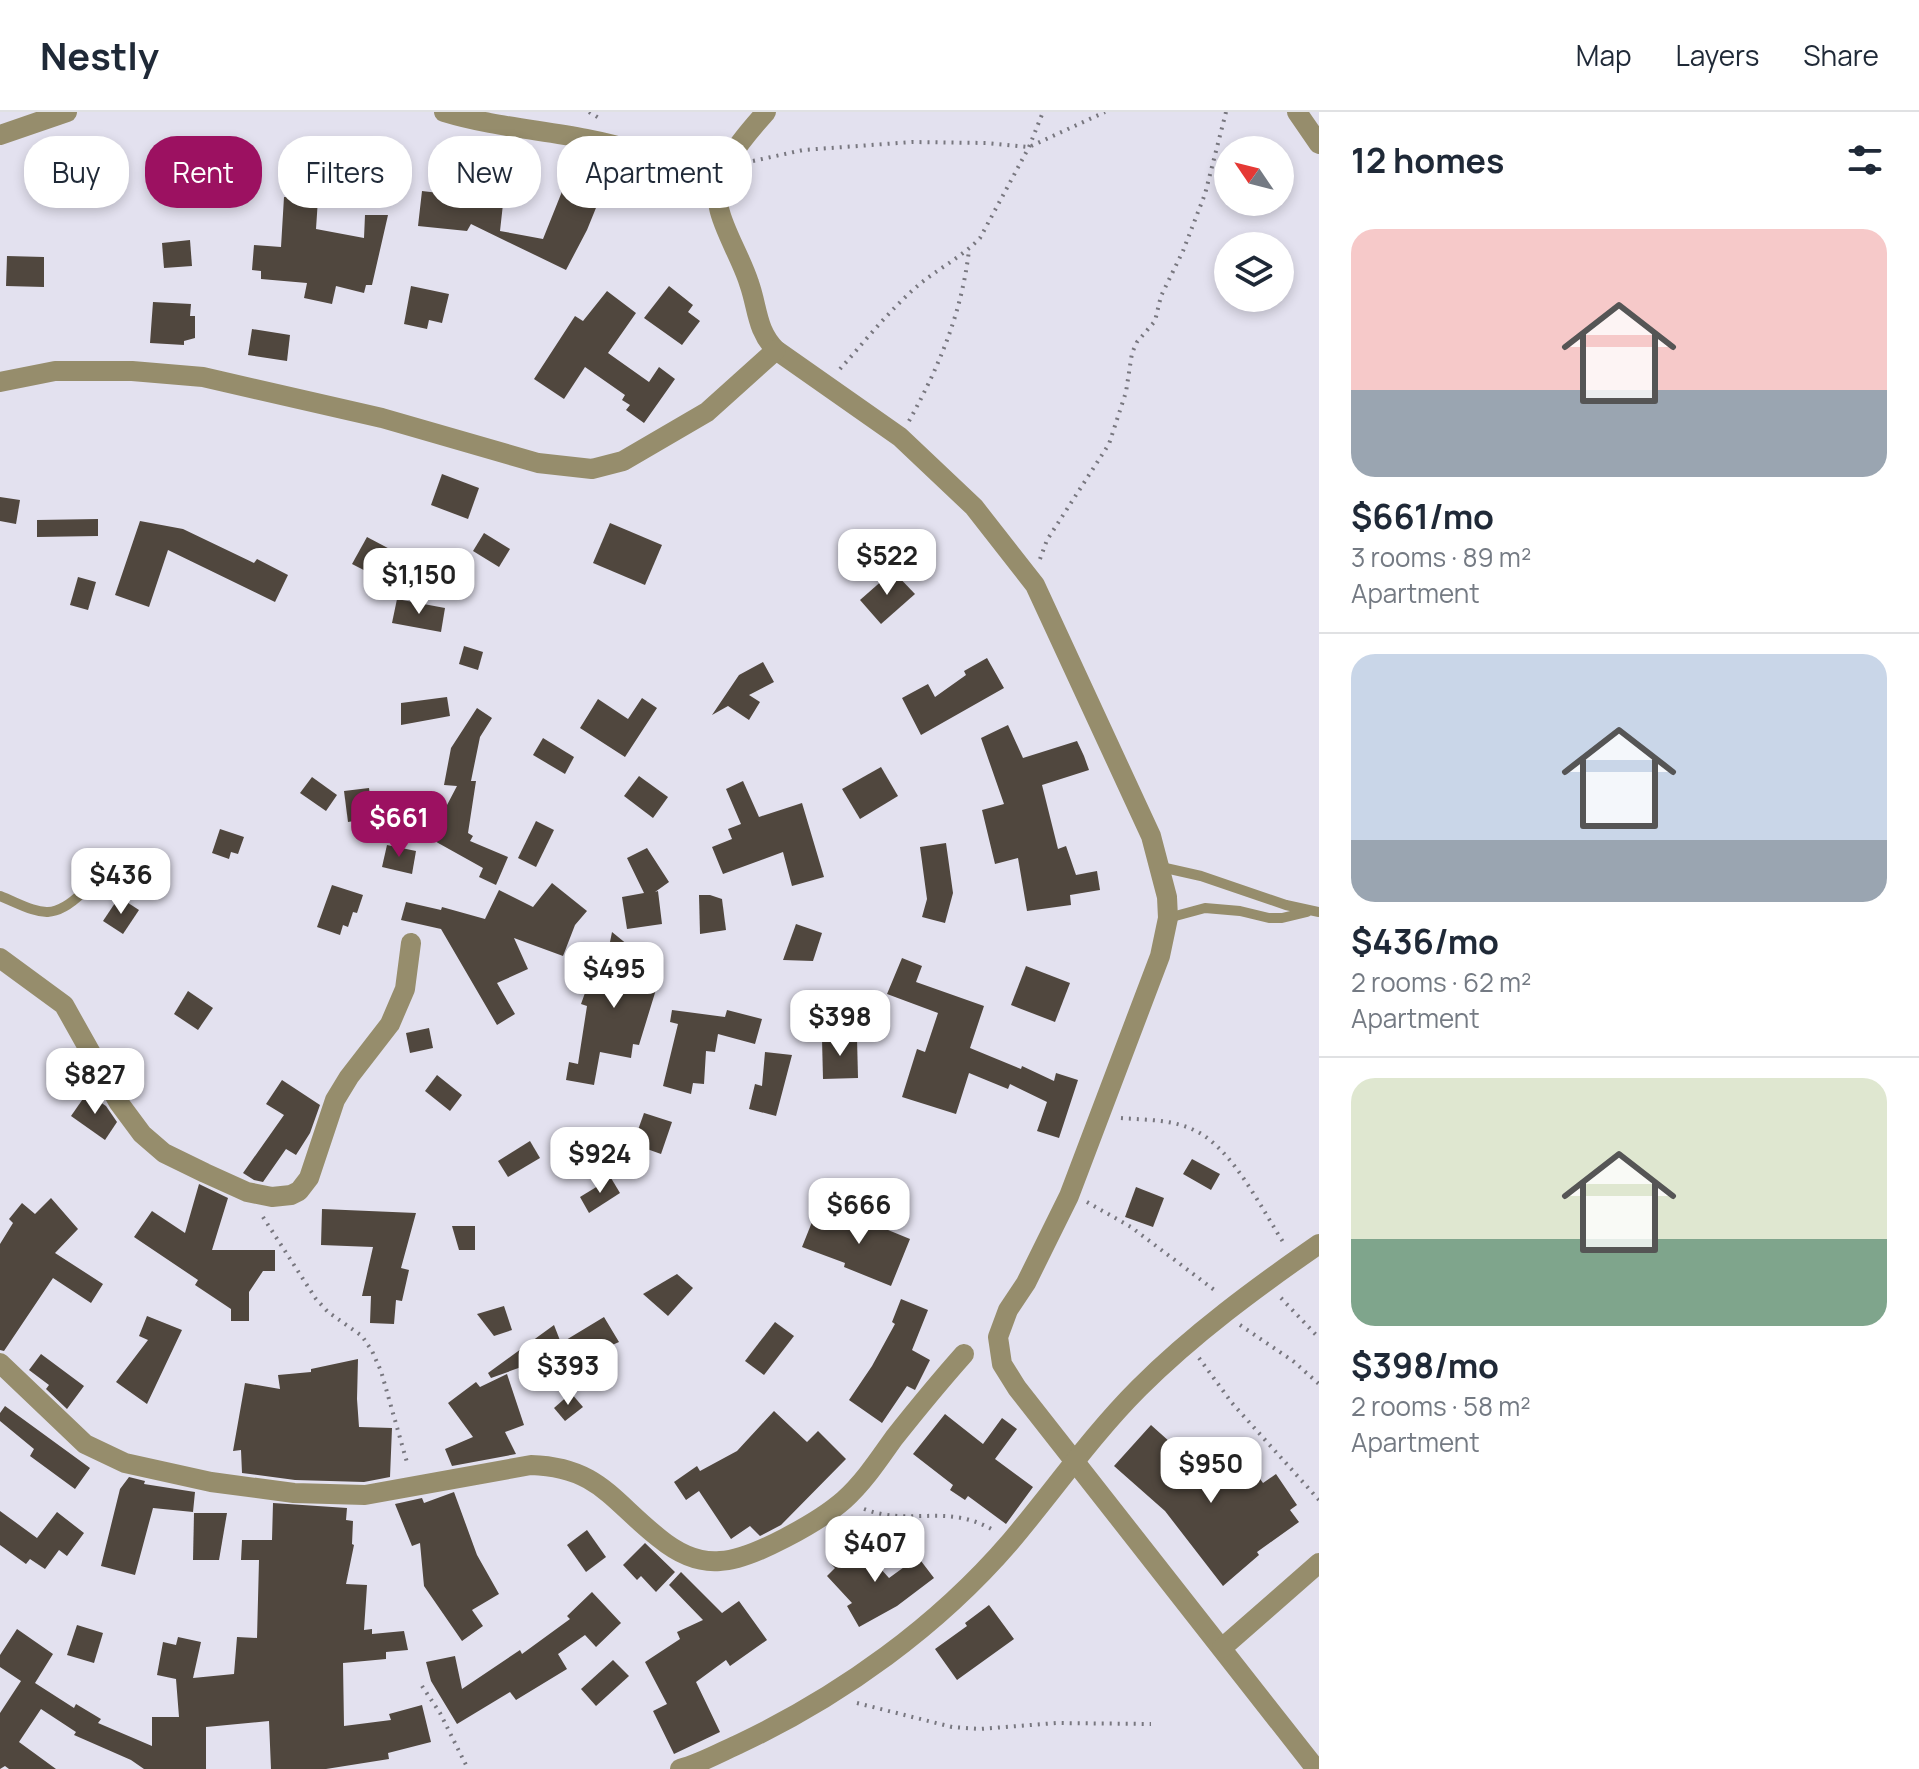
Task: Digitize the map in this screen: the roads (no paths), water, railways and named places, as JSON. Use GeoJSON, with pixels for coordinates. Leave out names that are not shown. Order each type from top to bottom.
{"type":"FeatureCollection","features":[{"type":"Feature","properties":{"kind":"street"},"geometry":{"type":"LineString","coordinates":[[0,135],[67,112]]}},
{"type":"Feature","properties":{"kind":"street"},"geometry":{"type":"LineString","coordinates":[[444,112],[475,122],[540,122],[586,136]]}},
{"type":"Feature","properties":{"kind":"street"},"geometry":{"type":"LineString","coordinates":[[745,136],[766,112]]}},
{"type":"Feature","properties":{"kind":"street"},"geometry":{"type":"LineString","coordinates":[[1297,112],[1319,144]]}},
{"type":"Feature","properties":{"kind":"street"},"geometry":{"type":"LineString","coordinates":[[719,208],[741,258],[765,338],[776,350],[900,437],[974,507],[1035,585],[1151,836],[1167,897],[1168,918],[1160,956],[1069,1196],[1026,1283],[1008,1310],[998,1337],[1002,1364],[1316,1769]]}},
{"type":"Feature","properties":{"kind":"street"},"geometry":{"type":"LineString","coordinates":[[0,382],[55,371],[132,371],[203,377],[382,418],[538,463],[592,469],[623,461],[707,412],[776,350]]}},
{"type":"Feature","properties":{"kind":"street"},"geometry":{"type":"LineString","coordinates":[[0,958],[64,1005],[113,1093],[142,1134],[164,1153],[247,1192],[272,1197],[299,1191],[309,1178],[335,1100],[390,1024],[405,989],[411,943]]}},
{"type":"Feature","properties":{"kind":"street"},"geometry":{"type":"LineString","coordinates":[[692,1767],[827,1697],[911,1636],[966,1588],[1010,1541],[1075,1460],[1139,1388],[1231,1309],[1319,1244]]}},
{"type":"Feature","properties":{"kind":"street"},"geometry":{"type":"LineString","coordinates":[[0,1363],[85,1444],[125,1463],[211,1482],[294,1493],[365,1495],[531,1465],[555,1466],[577,1471],[610,1492],[672,1549],[698,1560],[722,1561],[771,1544],[844,1500],[964,1354]]}},
{"type":"Feature","properties":{"kind":"street"},"geometry":{"type":"LineString","coordinates":[[1222,1648],[1319,1563]]}},
{"type":"Feature","properties":{"kind":"lane"},"geometry":{"type":"LineString","coordinates":[[1161,867],[1201,876],[1314,912]]}},
{"type":"Feature","properties":{"kind":"lane"},"geometry":{"type":"LineString","coordinates":[[0,896],[43,912],[58,913],[82,893]]}},
{"type":"Feature","properties":{"kind":"lane"},"geometry":{"type":"LineString","coordinates":[[1168,918],[1205,908],[1282,918],[1314,912]]}}]}
